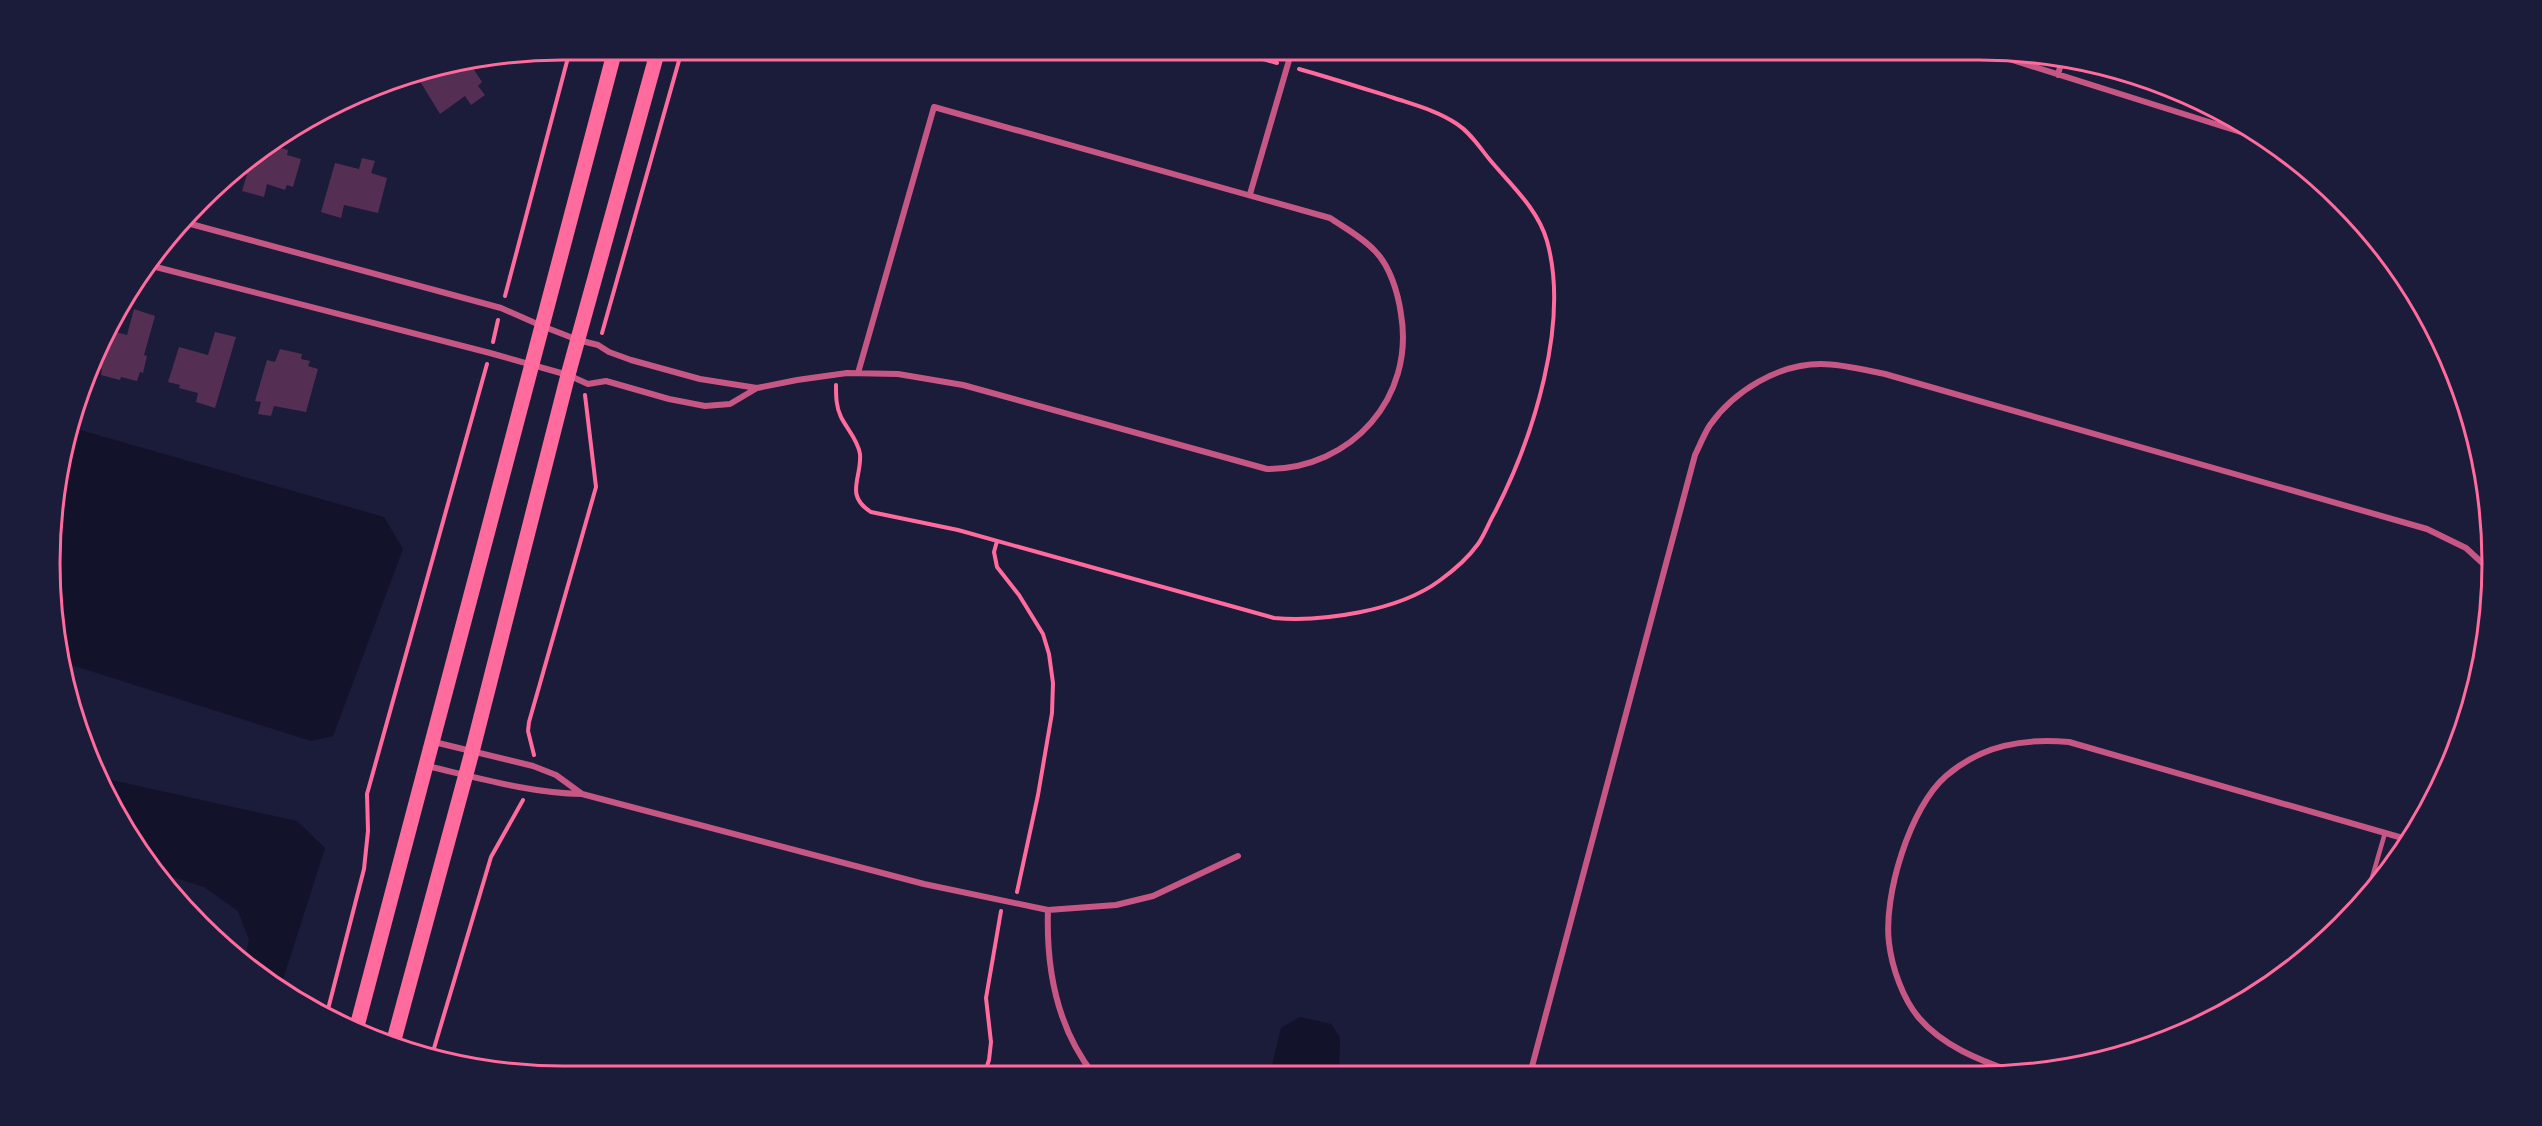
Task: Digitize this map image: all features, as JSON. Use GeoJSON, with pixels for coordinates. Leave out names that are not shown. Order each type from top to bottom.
{"type":"FeatureCollection","features":[{"type":"Feature","properties":{"kind":"main road"},"geometry":{"type":"LineString","coordinates":[[358,1022],[612,60]]}},
{"type":"Feature","properties":{"kind":"main road"},"geometry":{"type":"LineString","coordinates":[[395,1037],[472,752],[568,375],[655,60]]}},
{"type":"Feature","properties":{"kind":"street"},"geometry":{"type":"LineString","coordinates":[[1250,194],[1289,60]]}},
{"type":"Feature","properties":{"kind":"street"},"geometry":{"type":"LineString","coordinates":[[2016,61],[2237,131]]}},
{"type":"Feature","properties":{"kind":"street"},"geometry":{"type":"LineString","coordinates":[[2058,75],[2060,67]]}},
{"type":"Feature","properties":{"kind":"street"},"geometry":{"type":"LineString","coordinates":[[191,224],[501,308],[578,340],[598,345],[609,352],[700,379],[757,388],[858,373],[898,374],[963,385],[1267,469],[1304,466],[1344,446],[1361,434],[1390,399],[1399,376],[1403,352],[1403,325],[1399,300],[1389,272],[1376,252],[1330,218],[934,107],[858,373]]}},
{"type":"Feature","properties":{"kind":"street"},"geometry":{"type":"LineString","coordinates":[[157,267],[490,353],[568,375],[588,384],[606,381],[669,399],[705,406],[730,404],[757,388]]}},
{"type":"Feature","properties":{"kind":"street"},"geometry":{"type":"LineString","coordinates":[[1532,1066],[1695,455],[1709,426],[1727,405],[1762,380],[1790,369],[1824,364],[1885,374],[2427,529],[2466,548],[2482,563]]}},
{"type":"Feature","properties":{"kind":"street"},"geometry":{"type":"LineString","coordinates":[[1997,1065],[1958,1049],[1920,1019],[1911,1006],[1892,962],[1888,942],[1889,918],[1907,836],[1921,807],[1946,776],[1973,758],[1993,748],[2042,740],[2069,742],[2400,837]]}},
{"type":"Feature","properties":{"kind":"street"},"geometry":{"type":"LineString","coordinates":[[434,742],[533,766],[556,775],[582,794]]}},
{"type":"Feature","properties":{"kind":"street"},"geometry":{"type":"LineString","coordinates":[[427,766],[543,792],[582,794],[1002,902],[1048,910],[1107,906],[1153,896],[1238,856]]}},
{"type":"Feature","properties":{"kind":"street"},"geometry":{"type":"LineString","coordinates":[[1048,910],[1047,937],[1053,987],[1073,1042],[1088,1066]]}},
{"type":"Feature","properties":{"kind":"lane"},"geometry":{"type":"LineString","coordinates":[[2373,876],[2385,833]]}},
{"type":"Feature","properties":{"kind":"path"},"geometry":{"type":"LineString","coordinates":[[328,1008],[364,869],[368,831],[367,794],[490,353],[567,60]]}},
{"type":"Feature","properties":{"kind":"path"},"geometry":{"type":"LineString","coordinates":[[598,345],[679,60]]}},
{"type":"Feature","properties":{"kind":"path"},"geometry":{"type":"LineString","coordinates":[[1266,60],[1414,105]]}},
{"type":"Feature","properties":{"kind":"path"},"geometry":{"type":"LineString","coordinates":[[534,755],[528,731],[531,711],[596,487],[585,396],[588,384]]}},
{"type":"Feature","properties":{"kind":"path"},"geometry":{"type":"LineString","coordinates":[[997,541],[994,552],[997,567],[1019,595],[1043,634],[1049,654],[1053,683],[1052,713],[1040,784],[1015,904]]}},
{"type":"Feature","properties":{"kind":"path"},"geometry":{"type":"LineString","coordinates":[[434,1049],[491,857],[523,800]]}},
{"type":"Feature","properties":{"kind":"path"},"geometry":{"type":"LineString","coordinates":[[987,1066],[991,1042],[986,998],[1002,902]]}},
{"type":"Feature","properties":{"kind":"shaded area"},"geometry":{"type":"Polygon","coordinates":[[[78,429],[384,517],[403,549],[333,736],[311,741],[71,665],[61,596],[61,530],[64,497],[78,429]]]}},
{"type":"Feature","properties":{"kind":"shaded area"},"geometry":{"type":"Polygon","coordinates":[[[109,779],[297,821],[325,848],[283,980],[246,953],[249,940],[238,911],[204,887],[170,876],[127,814],[109,779]]]}},
{"type":"Feature","properties":{"kind":"shaded area"},"geometry":{"type":"Polygon","coordinates":[[[1300,1017],[1331,1024],[1340,1037],[1339,1066],[1272,1066],[1281,1028],[1300,1017]]]}},
{"type":"Feature","properties":{"kind":"building"},"geometry":{"type":"Polygon","coordinates":[[[473,68],[482,82],[478,86],[485,95],[471,105],[465,96],[440,114],[420,81],[473,68]]]}},
{"type":"Feature","properties":{"kind":"building"},"geometry":{"type":"Polygon","coordinates":[[[280,148],[288,150],[287,155],[301,159],[293,187],[287,185],[285,190],[267,184],[264,197],[242,191],[248,171],[280,148]]]}},
{"type":"Feature","properties":{"kind":"building"},"geometry":{"type":"Polygon","coordinates":[[[362,158],[375,161],[371,173],[387,178],[378,213],[344,205],[341,218],[321,212],[335,163],[359,169],[362,158]]]}},
{"type":"Feature","properties":{"kind":"building"},"geometry":{"type":"Polygon","coordinates":[[[134,309],[155,316],[144,355],[147,356],[143,373],[140,372],[137,381],[121,377],[120,380],[101,375],[102,369],[99,368],[116,332],[127,335],[134,309]]]}},
{"type":"Feature","properties":{"kind":"building"},"geometry":{"type":"Polygon","coordinates":[[[215,332],[236,337],[215,408],[196,402],[198,393],[179,388],[180,385],[168,382],[179,347],[208,355],[215,332]]]}},
{"type":"Feature","properties":{"kind":"building"},"geometry":{"type":"Polygon","coordinates":[[[280,349],[302,354],[301,359],[310,361],[308,366],[318,369],[306,412],[274,406],[271,416],[258,414],[261,402],[255,401],[267,360],[275,362],[280,349]]]}}]}
